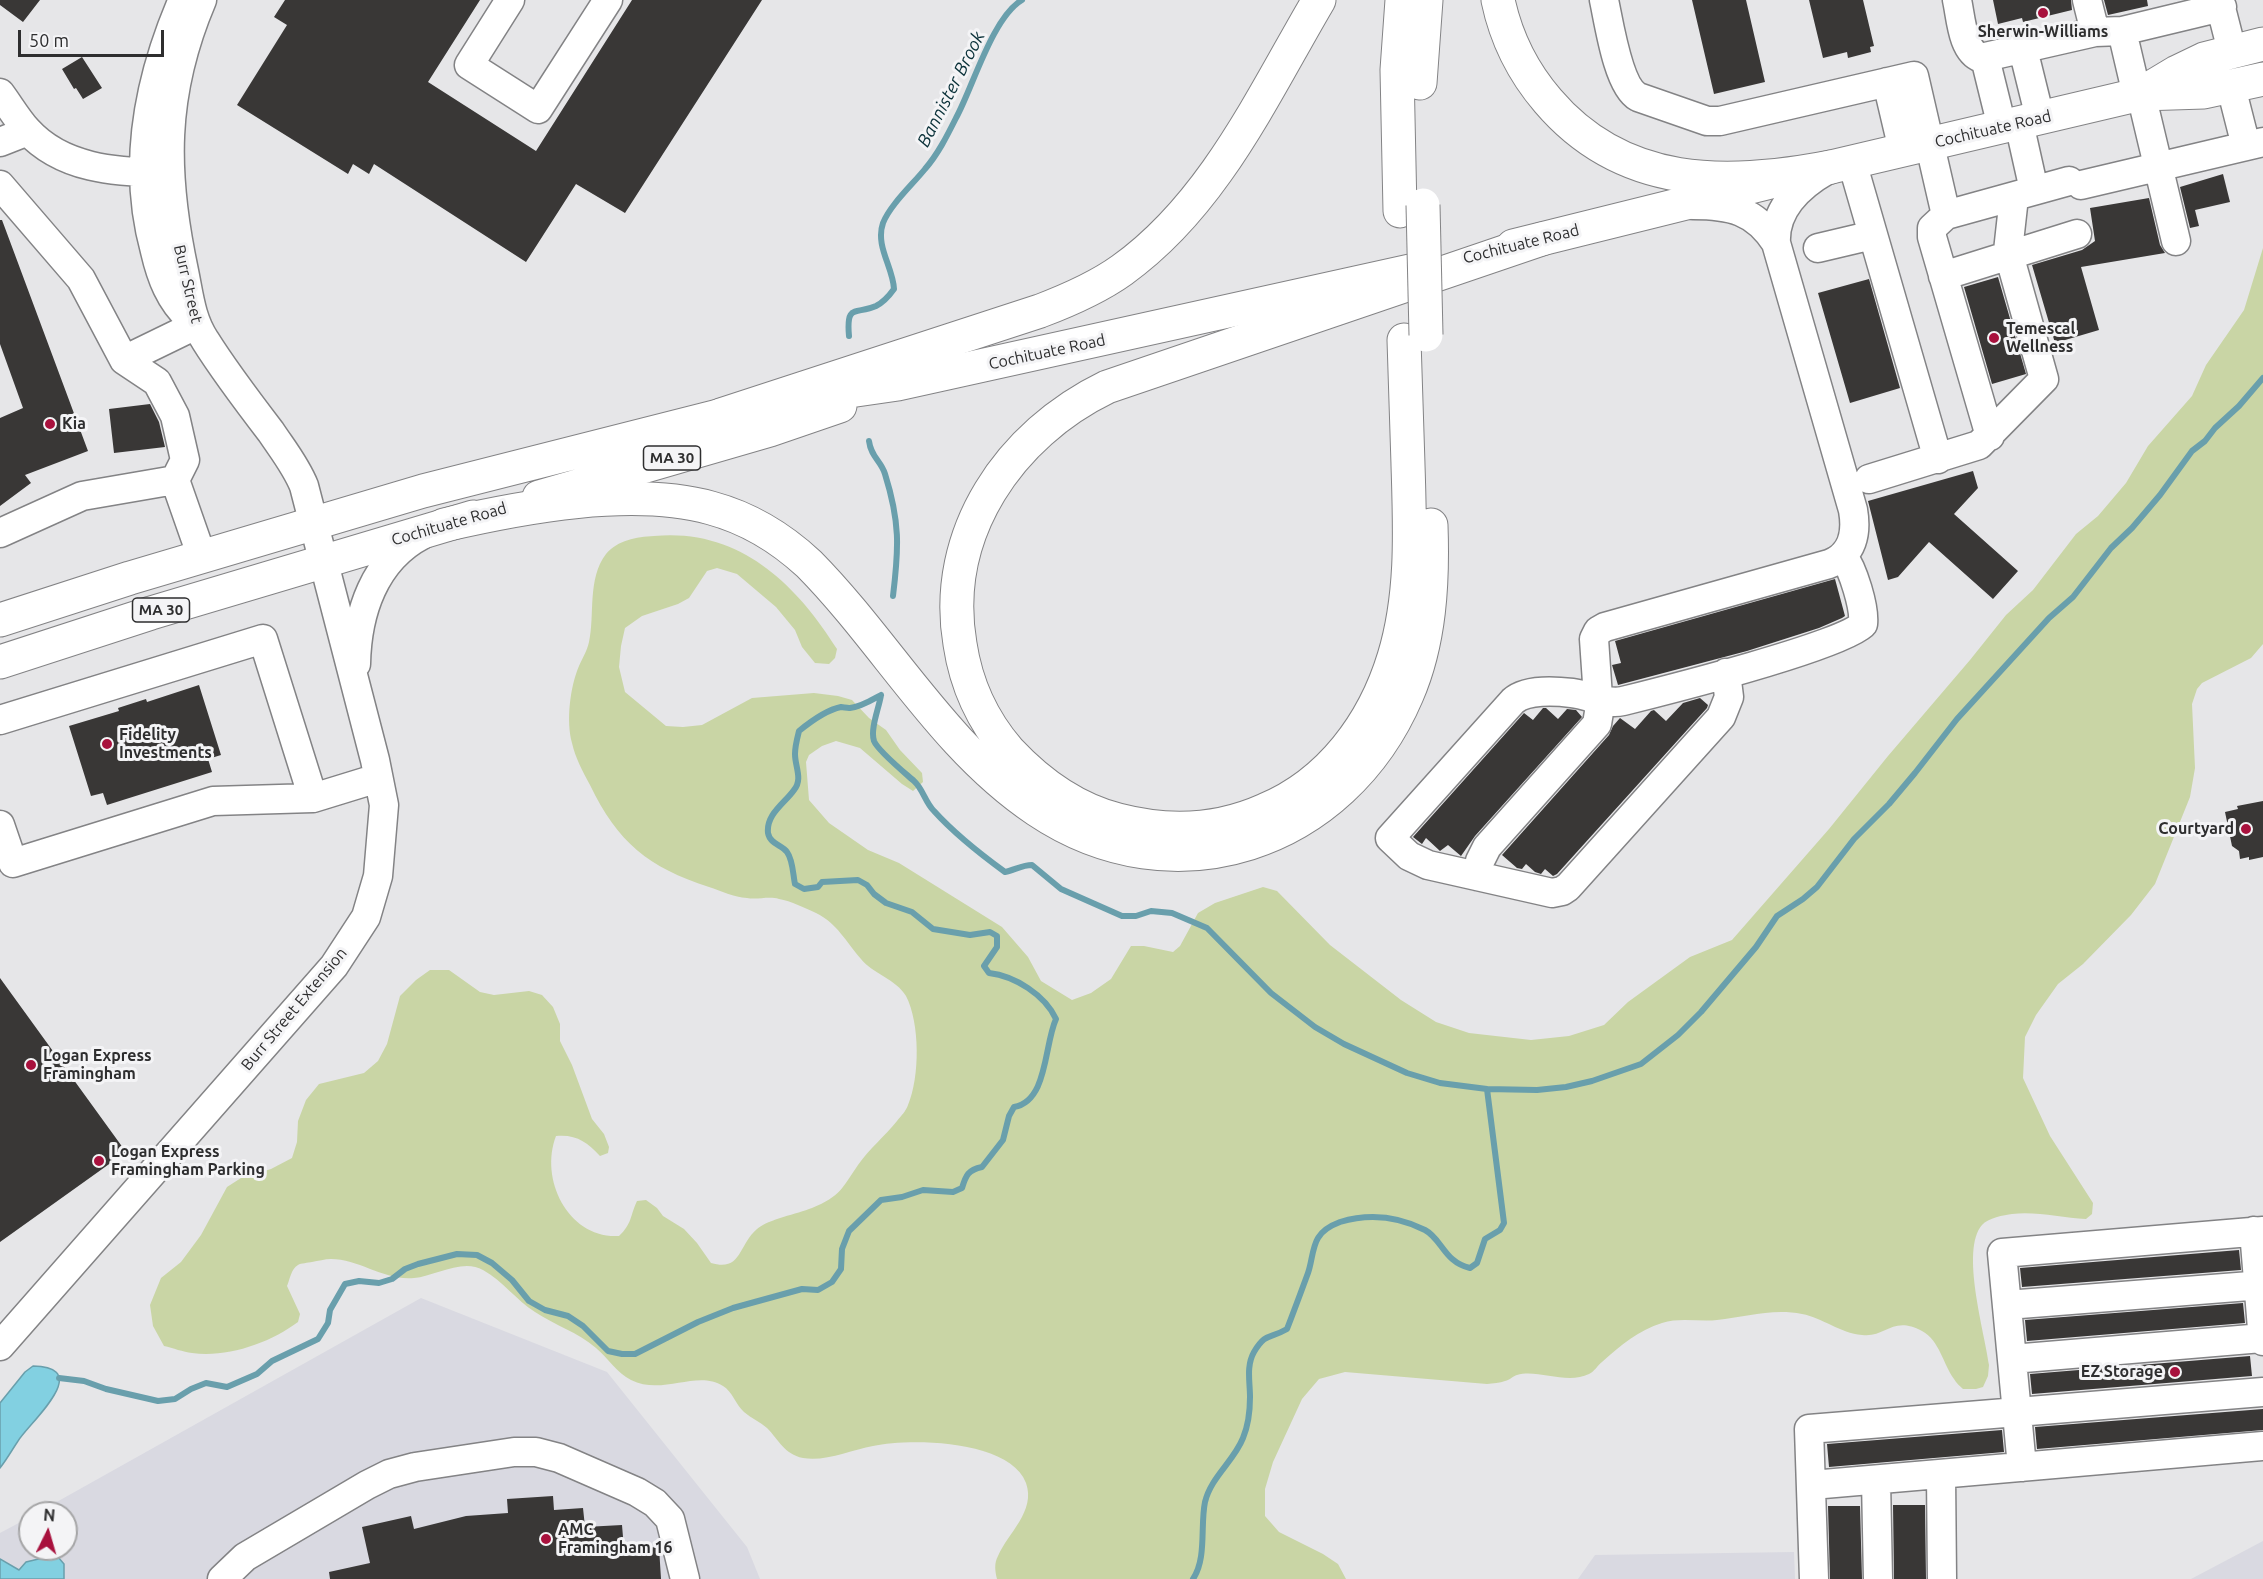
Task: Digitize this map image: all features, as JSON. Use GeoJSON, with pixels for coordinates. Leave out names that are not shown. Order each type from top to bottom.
{"type":"FeatureCollection","features":[{"type":"Feature","properties":{"kind":"main road"},"geometry":{"type":"LineString","coordinates":[[722,414],[1041,311],[1090,290],[1121,271],[1159,240],[1184,215],[1207,186],[1319,0]]}},
{"type":"Feature","properties":{"kind":"main road"},"geometry":{"type":"LineString","coordinates":[[444,525],[494,514],[551,506],[638,499],[693,504],[738,517],[771,534],[809,564],[965,747],[1000,781],[1036,809],[1078,832],[1106,843],[1136,850],[1178,854],[1224,850],[1256,841],[1285,829],[1314,812],[1341,791],[1365,766],[1385,738],[1413,680],[1426,625],[1432,568],[1415,337],[1411,208],[1397,70],[1402,0]]}},
{"type":"Feature","properties":{"kind":"main road"},"geometry":{"type":"LineString","coordinates":[[1411,208],[1426,0]]}},
{"type":"Feature","properties":{"kind":"main road"},"geometry":{"type":"LineString","coordinates":[[1498,0],[1512,47],[1535,85],[1564,119],[1613,154],[1646,168],[1696,178],[1759,178],[1842,165]]}},
{"type":"Feature","properties":{"kind":"main road","name":"Cochituate Road"},"geometry":{"type":"LineString","coordinates":[[2139,94],[2189,65],[2248,47]]}},
{"type":"Feature","properties":{"kind":"main road","name":"Cochituate Road"},"geometry":{"type":"LineString","coordinates":[[2,613],[492,473],[722,414],[792,399],[898,384],[1419,269],[2139,94],[2189,93],[2231,87],[2263,79]]}},
{"type":"Feature","properties":{"kind":"main road"},"geometry":{"type":"LineString","coordinates":[[1415,337],[1410,530],[1405,603],[1395,655],[1386,678],[1371,712],[1346,749],[1311,783],[1273,807],[1233,822],[1198,828],[1153,828],[1113,819],[1076,803],[1038,779],[1000,740],[980,708],[964,666],[957,619],[959,574],[970,532],[989,490],[1016,454],[1039,431],[1066,410],[1107,387],[1542,239]]}},
{"type":"Feature","properties":{"kind":"main road","name":"Cochituate Road"},"geometry":{"type":"LineString","coordinates":[[0,662],[323,560],[770,430],[898,384]]}},
{"type":"Feature","properties":{"kind":"street"},"geometry":{"type":"LineString","coordinates":[[157,173],[144,147],[151,98],[163,48],[183,0]]}},
{"type":"Feature","properties":{"kind":"street"},"geometry":{"type":"LineString","coordinates":[[157,173],[169,142],[175,90],[187,41],[202,0]]}},
{"type":"Feature","properties":{"kind":"street"},"geometry":{"type":"LineString","coordinates":[[510,0],[469,65],[538,110],[608,0]]}},
{"type":"Feature","properties":{"kind":"street"},"geometry":{"type":"LineString","coordinates":[[1604,0],[1622,77],[1628,90],[1638,97],[1707,122],[1720,121],[1914,76],[1916,147]]}},
{"type":"Feature","properties":{"kind":"street"},"geometry":{"type":"LineString","coordinates":[[1957,0],[1970,51],[1977,57],[1985,58],[2108,31],[2220,3],[2248,47]]}},
{"type":"Feature","properties":{"kind":"street"},"geometry":{"type":"LineString","coordinates":[[2087,0],[2108,31],[2139,94],[2176,242]]}},
{"type":"Feature","properties":{"kind":"street"},"geometry":{"type":"LineString","coordinates":[[1869,479],[1973,448],[1990,436],[2044,379],[2007,244],[2024,194],[2020,122],[2023,49]]}},
{"type":"Feature","properties":{"kind":"street"},"geometry":{"type":"LineString","coordinates":[[1985,58],[2020,122]]}},
{"type":"Feature","properties":{"kind":"street"},"geometry":{"type":"LineString","coordinates":[[1887,82],[1946,215]]}},
{"type":"Feature","properties":{"kind":"street"},"geometry":{"type":"LineString","coordinates":[[1990,436],[1931,232],[1934,224],[1946,215],[2024,194],[2158,167],[2254,144],[2231,87]]}},
{"type":"Feature","properties":{"kind":"street"},"geometry":{"type":"LineString","coordinates":[[0,93],[28,131],[46,146],[66,158],[106,170],[157,173]]}},
{"type":"Feature","properties":{"kind":"street"},"geometry":{"type":"LineString","coordinates":[[0,142],[28,131]]}},
{"type":"Feature","properties":{"kind":"street"},"geometry":{"type":"LineString","coordinates":[[1477,876],[1487,847],[1597,724],[1598,699],[1594,639],[1598,631],[1829,564],[1844,556],[1853,541],[1855,529],[1853,510],[1776,243],[1778,220],[1787,203],[1805,184],[1842,165],[1873,235],[1938,459]]}},
{"type":"Feature","properties":{"kind":"street","name":"Burr Street"},"geometry":{"type":"LineString","coordinates":[[157,173],[176,234],[195,325],[296,470],[304,486],[323,560]]}},
{"type":"Feature","properties":{"kind":"street"},"geometry":{"type":"LineString","coordinates":[[0,185],[81,279],[124,360],[157,382],[175,416],[185,460],[175,480],[202,557]]}},
{"type":"Feature","properties":{"kind":"street"},"geometry":{"type":"LineString","coordinates":[[1676,206],[1703,205],[1744,212],[1760,223],[1776,243]]}},
{"type":"Feature","properties":{"kind":"street"},"geometry":{"type":"LineString","coordinates":[[1943,276],[2077,234]]}},
{"type":"Feature","properties":{"kind":"street"},"geometry":{"type":"LineString","coordinates":[[1818,248],[1873,235]]}},
{"type":"Feature","properties":{"kind":"street"},"geometry":{"type":"LineString","coordinates":[[124,360],[195,325]]}},
{"type":"Feature","properties":{"kind":"street"},"geometry":{"type":"LineString","coordinates":[[0,533],[82,496],[175,480]]}},
{"type":"Feature","properties":{"kind":"street"},"geometry":{"type":"LineString","coordinates":[[357,696],[357,640],[370,592],[383,569],[398,551],[418,537],[444,525]]}},
{"type":"Feature","properties":{"kind":"street"},"geometry":{"type":"LineString","coordinates":[[1726,673],[1730,696],[1721,717],[1566,889],[1552,893],[1422,863],[1409,856],[1390,838],[1517,698],[1532,693],[1571,693],[1613,703],[1623,702],[1726,673],[1809,650],[1857,631],[1863,624],[1863,614],[1850,567],[1844,556]]}},
{"type":"Feature","properties":{"kind":"street","name":"Burr Street Extension"},"geometry":{"type":"LineString","coordinates":[[0,1346],[343,954],[366,917],[378,876],[384,805],[323,560]]}},
{"type":"Feature","properties":{"kind":"street"},"geometry":{"type":"LineString","coordinates":[[0,720],[263,639],[313,798]]}},
{"type":"Feature","properties":{"kind":"street"},"geometry":{"type":"LineString","coordinates":[[0,825],[12,863],[213,801],[313,798],[378,778]]}},
{"type":"Feature","properties":{"kind":"street"},"geometry":{"type":"LineString","coordinates":[[2012,1359],[2263,1339],[2259,1231],[2002,1253],[2022,1467]]}},
{"type":"Feature","properties":{"kind":"street"},"geometry":{"type":"LineString","coordinates":[[2007,1305],[2261,1285]]}},
{"type":"Feature","properties":{"kind":"street"},"geometry":{"type":"LineString","coordinates":[[1814,1579],[1809,1430],[2263,1392]]}},
{"type":"Feature","properties":{"kind":"street"},"geometry":{"type":"LineString","coordinates":[[1812,1485],[2263,1446]]}},
{"type":"Feature","properties":{"kind":"street"},"geometry":{"type":"LineString","coordinates":[[222,1579],[245,1557],[389,1474],[415,1467],[514,1452],[536,1452],[559,1458],[637,1492],[655,1503],[670,1519],[685,1579]]}},
{"type":"Feature","properties":{"kind":"street"},"geometry":{"type":"LineString","coordinates":[[1941,1474],[1942,1579]]}},
{"type":"Feature","properties":{"kind":"street"},"geometry":{"type":"LineString","coordinates":[[1876,1480],[1878,1579]]}},
{"type":"Feature","properties":{"kind":"shaded area"},"geometry":{"type":"Polygon","coordinates":[[[421,1298],[607,1372],[747,1547],[760,1579],[0,1579],[0,1533],[18,1523],[18,1561],[78,1561],[78,1501],[58,1501],[421,1298]]]}},
{"type":"Feature","properties":{"kind":"shaded area"},"geometry":{"type":"Polygon","coordinates":[[[2263,1541],[2263,1579],[2191,1579],[2263,1541]]]}},
{"type":"Feature","properties":{"kind":"shaded area"},"geometry":{"type":"Polygon","coordinates":[[[1794,1552],[1795,1579],[1578,1579],[1595,1555],[1794,1552]]]}},
{"type":"Feature","properties":{"kind":"green space"},"geometry":{"type":"Polygon","coordinates":[[[2263,248],[2263,644],[2251,658],[2202,683],[2197,689],[2192,704],[2195,768],[2190,797],[2155,884],[2131,915],[2083,964],[2058,984],[2036,1015],[2025,1037],[2023,1078],[2050,1136],[2093,1203],[2092,1214],[2086,1219],[2021,1213],[2001,1216],[1982,1225],[1976,1237],[1973,1272],[1989,1365],[1988,1376],[1983,1387],[1963,1389],[1950,1373],[1933,1341],[1922,1331],[1912,1327],[1896,1326],[1870,1335],[1862,1335],[1854,1334],[1810,1316],[1791,1312],[1662,1323],[1630,1339],[1600,1363],[1593,1372],[1580,1377],[1562,1378],[1525,1374],[1503,1382],[1487,1384],[1345,1372],[1319,1379],[1302,1399],[1273,1462],[1265,1489],[1265,1516],[1279,1532],[1338,1564],[1346,1579],[997,1579],[995,1567],[997,1559],[1002,1547],[1020,1521],[1028,1493],[1026,1483],[1016,1469],[1001,1458],[981,1450],[958,1445],[911,1442],[873,1446],[820,1458],[796,1456],[786,1450],[767,1428],[744,1412],[723,1386],[702,1380],[655,1385],[631,1380],[589,1342],[535,1312],[497,1280],[475,1267],[458,1267],[422,1277],[403,1278],[341,1260],[326,1259],[299,1264],[292,1272],[287,1286],[300,1314],[298,1322],[275,1336],[234,1351],[205,1354],[164,1346],[153,1326],[150,1305],[161,1278],[181,1262],[201,1235],[227,1187],[241,1178],[271,1169],[292,1158],[297,1142],[298,1121],[306,1100],[319,1084],[364,1073],[378,1061],[387,1044],[400,996],[430,970],[449,970],[480,992],[494,995],[529,991],[542,995],[553,1007],[560,1024],[560,1041],[572,1065],[592,1119],[604,1134],[609,1147],[608,1153],[600,1156],[581,1140],[569,1136],[556,1136],[552,1153],[555,1188],[562,1204],[573,1217],[586,1228],[601,1234],[619,1236],[629,1224],[637,1201],[646,1200],[663,1216],[684,1229],[711,1263],[729,1264],[751,1235],[762,1225],[822,1204],[835,1195],[844,1186],[862,1159],[906,1109],[915,1080],[917,1050],[911,1007],[902,990],[866,964],[836,927],[816,913],[784,900],[728,894],[669,871],[652,861],[637,850],[612,823],[582,770],[570,734],[571,694],[576,674],[589,642],[596,574],[606,554],[616,545],[647,536],[684,536],[712,541],[738,551],[761,564],[783,582],[821,625],[837,649],[835,658],[829,664],[815,663],[802,647],[795,630],[776,607],[737,574],[717,568],[707,571],[689,598],[642,616],[625,628],[619,667],[625,692],[666,726],[683,727],[702,725],[752,698],[814,693],[852,700],[869,718],[886,730],[900,750],[922,773],[923,782],[913,791],[860,748],[836,741],[822,746],[809,755],[806,762],[809,800],[829,823],[868,850],[899,863],[1002,927],[1028,957],[1041,981],[1072,1000],[1091,993],[1111,979],[1131,946],[1144,946],[1173,952],[1180,946],[1198,913],[1215,903],[1263,887],[1277,891],[1330,945],[1401,1000],[1436,1022],[1469,1033],[1531,1040],[1569,1036],[1604,1025],[1628,1002],[1690,957],[1732,940],[1829,829],[2006,615],[2033,590],[2076,534],[2098,516],[2126,483],[2148,446],[2192,396],[2206,365],[2244,310],[2263,248]]]}},
{"type":"Feature","properties":{"kind":"water"},"geometry":{"type":"Polygon","coordinates":[[[33,1366],[51,1369],[58,1375],[59,1385],[53,1397],[0,1468],[0,1403],[25,1372],[33,1366]]]}},
{"type":"Feature","properties":{"kind":"water"},"geometry":{"type":"Polygon","coordinates":[[[0,1559],[19,1570],[26,1562],[61,1561],[64,1564],[64,1579],[0,1579],[0,1559]]]}},
{"type":"Feature","properties":{"kind":"building"},"geometry":{"type":"Polygon","coordinates":[[[0,0],[40,0],[23,22],[0,5],[0,0]]]}},
{"type":"Feature","properties":{"kind":"building"},"geometry":{"type":"Polygon","coordinates":[[[285,0],[480,0],[428,82],[536,151],[632,0],[762,0],[625,213],[576,184],[526,262],[374,164],[369,174],[353,164],[348,174],[237,105],[287,25],[274,17],[285,0]]]}},
{"type":"Feature","properties":{"kind":"building"},"geometry":{"type":"Polygon","coordinates":[[[1692,0],[1746,0],[1765,82],[1714,94],[1692,0]]]}},
{"type":"Feature","properties":{"kind":"building"},"geometry":{"type":"Polygon","coordinates":[[[1809,0],[1863,0],[1874,46],[1870,47],[1871,52],[1848,58],[1847,52],[1823,58],[1809,0]]]}},
{"type":"Feature","properties":{"kind":"building"},"geometry":{"type":"Polygon","coordinates":[[[1993,0],[2071,0],[2072,10],[2023,22],[2022,18],[1998,24],[1993,0]]]}},
{"type":"Feature","properties":{"kind":"building"},"geometry":{"type":"Polygon","coordinates":[[[2104,0],[2147,0],[2148,6],[2108,15],[2104,0]]]}},
{"type":"Feature","properties":{"kind":"building"},"geometry":{"type":"Polygon","coordinates":[[[82,57],[102,88],[83,99],[62,69],[82,57]]]}},
{"type":"Feature","properties":{"kind":"building"},"geometry":{"type":"Polygon","coordinates":[[[2223,174],[2230,202],[2195,210],[2199,226],[2190,228],[2180,187],[2223,174]]]}},
{"type":"Feature","properties":{"kind":"building"},"geometry":{"type":"Polygon","coordinates":[[[2149,198],[2160,245],[2165,253],[2081,267],[2099,330],[2055,343],[2032,265],[2082,250],[2095,241],[2090,208],[2149,198]]]}},
{"type":"Feature","properties":{"kind":"building"},"geometry":{"type":"Polygon","coordinates":[[[0,220],[2,220],[88,451],[25,475],[31,483],[0,506],[0,418],[23,408],[0,344],[0,220]]]}},
{"type":"Feature","properties":{"kind":"building","name":"Temescal Wellness"},"geometry":{"type":"Polygon","coordinates":[[[1998,277],[2026,374],[1992,384],[1964,287],[1998,277]]]}},
{"type":"Feature","properties":{"kind":"building"},"geometry":{"type":"Polygon","coordinates":[[[1869,279],[1900,388],[1850,403],[1818,293],[1869,279]]]}},
{"type":"Feature","properties":{"kind":"building"},"geometry":{"type":"Polygon","coordinates":[[[150,404],[159,422],[165,447],[114,453],[109,409],[150,404]]]}},
{"type":"Feature","properties":{"kind":"building"},"geometry":{"type":"Polygon","coordinates":[[[1973,471],[1978,488],[1954,514],[2018,571],[1993,599],[1929,542],[1898,577],[1888,580],[1868,501],[1973,471]]]}},
{"type":"Feature","properties":{"kind":"building"},"geometry":{"type":"Polygon","coordinates":[[[1835,579],[1845,616],[1842,618],[1819,628],[1747,651],[1618,685],[1612,665],[1621,663],[1615,641],[1835,579]]]}},
{"type":"Feature","properties":{"kind":"building"},"geometry":{"type":"Polygon","coordinates":[[[199,685],[221,755],[208,759],[212,772],[107,805],[103,793],[91,796],[69,726],[119,711],[118,708],[146,699],[147,702],[199,685]]]}},
{"type":"Feature","properties":{"kind":"building"},"geometry":{"type":"Polygon","coordinates":[[[1700,698],[1708,705],[1707,708],[1557,874],[1553,876],[1545,869],[1541,874],[1526,864],[1522,869],[1517,868],[1502,855],[1609,735],[1620,718],[1635,729],[1651,711],[1654,710],[1666,721],[1683,703],[1700,698]]]}},
{"type":"Feature","properties":{"kind":"building"},"geometry":{"type":"Polygon","coordinates":[[[1543,708],[1558,719],[1567,709],[1576,710],[1582,717],[1475,836],[1461,856],[1448,845],[1440,851],[1426,838],[1422,844],[1413,837],[1524,713],[1533,720],[1543,708]]]}},
{"type":"Feature","properties":{"kind":"building","name":"Courtyard"},"geometry":{"type":"Polygon","coordinates":[[[2263,801],[2263,857],[2240,859],[2239,851],[2232,846],[2225,812],[2238,809],[2237,806],[2263,801]]]}},
{"type":"Feature","properties":{"kind":"building","name":"Logan Express Framingham"},"geometry":{"type":"Polygon","coordinates":[[[0,978],[126,1152],[0,1242],[0,978]]]}},
{"type":"Feature","properties":{"kind":"building"},"geometry":{"type":"Polygon","coordinates":[[[2239,1250],[2241,1270],[2022,1287],[2020,1268],[2239,1250]]]}},
{"type":"Feature","properties":{"kind":"building"},"geometry":{"type":"Polygon","coordinates":[[[2243,1303],[2245,1323],[2027,1341],[2025,1320],[2243,1303]]]}},
{"type":"Feature","properties":{"kind":"building"},"geometry":{"type":"Polygon","coordinates":[[[2250,1356],[2252,1376],[2032,1394],[2030,1374],[2250,1356]]]}},
{"type":"Feature","properties":{"kind":"building"},"geometry":{"type":"Polygon","coordinates":[[[2263,1409],[2263,1430],[2037,1449],[2035,1427],[2263,1409]]]}},
{"type":"Feature","properties":{"kind":"building"},"geometry":{"type":"Polygon","coordinates":[[[2002,1430],[2004,1452],[1829,1467],[1827,1444],[2002,1430]]]}},
{"type":"Feature","properties":{"kind":"building","name":"AMC Framingham 16"},"geometry":{"type":"Polygon","coordinates":[[[553,1496],[554,1510],[583,1508],[585,1527],[622,1525],[624,1549],[659,1547],[661,1579],[330,1579],[329,1572],[370,1563],[362,1527],[411,1516],[414,1529],[466,1516],[508,1513],[507,1499],[553,1496]]]}},
{"type":"Feature","properties":{"kind":"building"},"geometry":{"type":"Polygon","coordinates":[[[1893,1505],[1925,1505],[1926,1579],[1894,1579],[1893,1505]]]}},
{"type":"Feature","properties":{"kind":"building"},"geometry":{"type":"Polygon","coordinates":[[[1828,1506],[1860,1506],[1862,1579],[1830,1579],[1828,1506]]]}},
{"type":"Feature","properties":{"kind":"waterway","name":"Bannister Brook"},"geometry":{"type":"LineString","coordinates":[[849,336],[848,326],[851,314],[879,304],[894,289],[881,240],[886,216],[938,151],[962,105],[992,37],[1011,9],[1022,0]]}},
{"type":"Feature","properties":{"kind":"waterway"},"geometry":{"type":"LineString","coordinates":[[1487,1089],[1537,1090],[1592,1081],[1641,1064],[1678,1035],[1701,1012],[1756,947],[1777,916],[1817,887],[1854,839],[1889,804],[1957,719],[2049,618],[2073,597],[2111,548],[2132,528],[2160,495],[2192,451],[2205,441],[2263,378]]}},
{"type":"Feature","properties":{"kind":"waterway","name":"Bannister Brook"},"geometry":{"type":"LineString","coordinates":[[869,441],[885,474],[896,521],[897,549],[893,596]]}},
{"type":"Feature","properties":{"kind":"waterway","name":"Bannister Brook"},"geometry":{"type":"LineString","coordinates":[[881,695],[873,731],[876,745],[917,784],[931,807],[942,819],[1005,872],[1032,865],[1061,889],[1122,916],[1136,916],[1151,911],[1172,913],[1207,928],[1271,993],[1315,1027],[1344,1044],[1407,1073],[1440,1083],[1487,1089],[1504,1223],[1500,1230],[1485,1239],[1477,1263],[1470,1268],[1454,1261],[1436,1239],[1425,1230],[1394,1219],[1362,1217],[1334,1224],[1322,1232],[1314,1246],[1308,1273],[1287,1329],[1265,1339],[1252,1357],[1249,1374],[1250,1408],[1246,1428],[1239,1446],[1208,1493],[1205,1502],[1200,1561],[1193,1579]]}},
{"type":"Feature","properties":{"kind":"waterway"},"geometry":{"type":"LineString","coordinates":[[59,1378],[84,1381],[106,1389],[158,1401],[175,1399],[206,1383],[227,1387],[257,1374],[272,1361],[318,1339],[328,1323],[330,1310],[345,1284],[359,1281],[379,1283],[392,1279],[405,1269],[418,1264],[457,1254],[477,1255],[492,1263],[512,1280],[529,1301],[545,1310],[568,1316],[583,1326],[608,1351],[635,1354],[698,1322],[733,1308],[802,1289],[818,1290],[832,1282],[841,1269],[842,1249],[849,1231],[881,1200],[902,1197],[923,1190],[953,1192],[962,1188],[968,1174],[982,1167],[1003,1140],[1009,1116],[1014,1107],[1025,1103],[1033,1094],[1043,1070],[1056,1019],[1045,1002],[1028,988],[1009,978],[989,973],[984,966],[997,947],[997,936],[990,932],[970,935],[933,929],[912,912],[886,903],[867,885],[858,880],[822,882],[818,887],[804,889],[795,884],[789,855],[771,840],[768,833],[773,814],[797,786],[798,773],[795,754],[799,731],[830,711],[841,707],[858,706],[881,695]]}},
{"type":"Feature","properties":{"kind":"place","name":"Sherwin-Williams"},"geometry":{"type":"Point","coordinates":[2043,13]}},
{"type":"Feature","properties":{"kind":"place","name":"Temescal Wellness"},"geometry":{"type":"Point","coordinates":[1994,338]}},
{"type":"Feature","properties":{"kind":"place","name":"Kia"},"geometry":{"type":"Point","coordinates":[50,424]}},
{"type":"Feature","properties":{"kind":"place","name":"Fidelity Investments"},"geometry":{"type":"Point","coordinates":[107,744]}},
{"type":"Feature","properties":{"kind":"place","name":"Courtyard"},"geometry":{"type":"Point","coordinates":[2246,829]}},
{"type":"Feature","properties":{"kind":"place","name":"Logan Express Framingham"},"geometry":{"type":"Point","coordinates":[31,1065]}},
{"type":"Feature","properties":{"kind":"place","name":"Logan Express Framingham Parking"},"geometry":{"type":"Point","coordinates":[99,1161]}},
{"type":"Feature","properties":{"kind":"place","name":"EZ Storage"},"geometry":{"type":"Point","coordinates":[2175,1372]}},
{"type":"Feature","properties":{"kind":"place","name":"AMC Framingham 16"},"geometry":{"type":"Point","coordinates":[546,1539]}}]}
